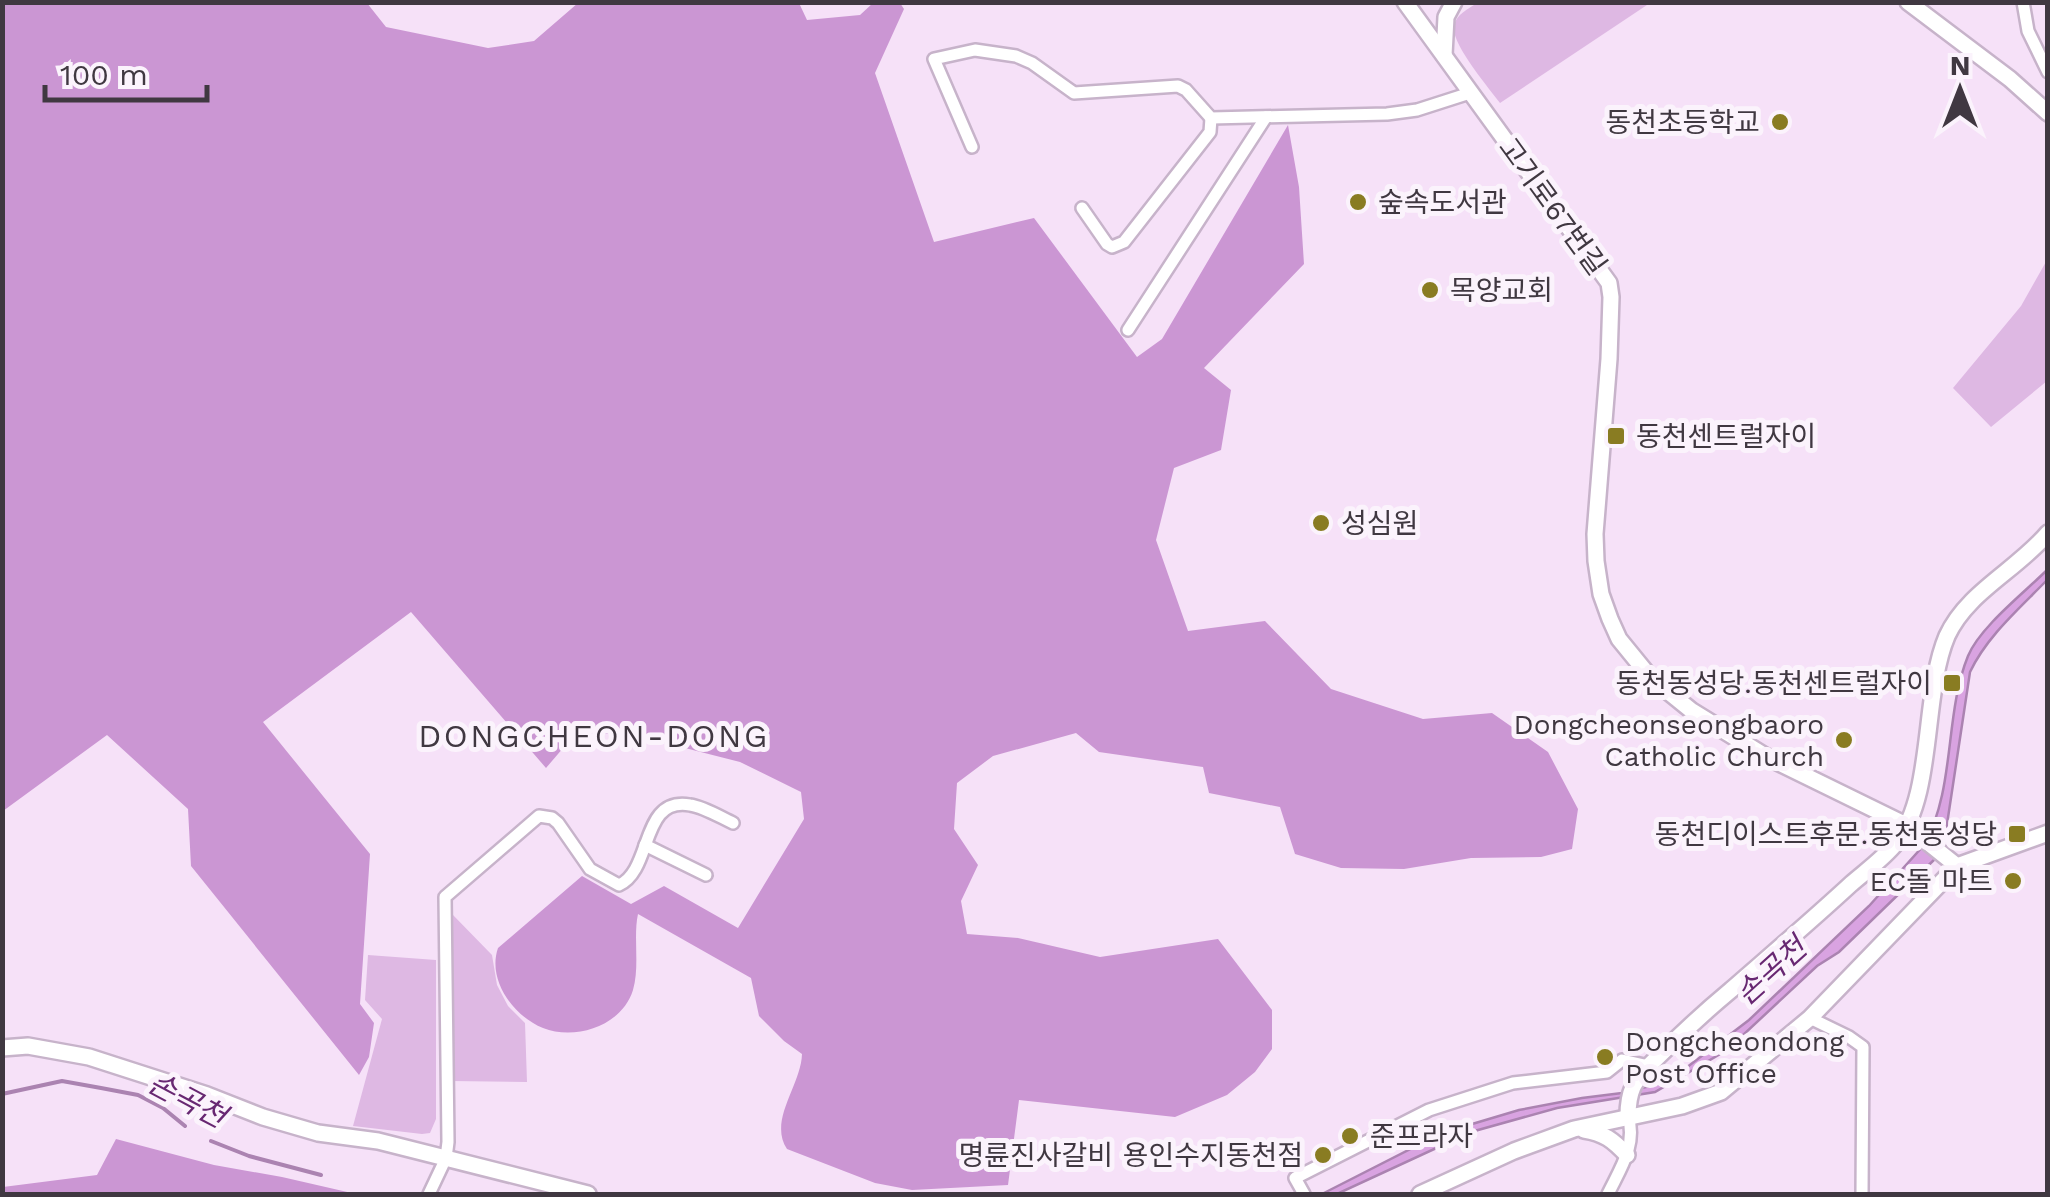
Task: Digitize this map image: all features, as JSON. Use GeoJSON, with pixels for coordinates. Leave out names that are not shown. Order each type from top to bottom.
{"type":"FeatureCollection","features":[{"type":"Feature","properties":{"kind":"street","name":"고기로67번길"},"geometry":{"type":"LineString","coordinates":[[1405,2],[1609,283],[1612,310],[1595,534],[1601,594],[1619,639],[1650,677],[1692,711],[1765,756],[1906,825],[1953,863]]}},
{"type":"Feature","properties":{"kind":"street"},"geometry":{"type":"LineString","coordinates":[[1419,21],[1446,2]]}},
{"type":"Feature","properties":{"kind":"street"},"geometry":{"type":"LineString","coordinates":[[1444,55],[1446,17],[1454,2]]}},
{"type":"Feature","properties":{"kind":"street"},"geometry":{"type":"LineString","coordinates":[[1908,2],[2010,79],[2048,114]]}},
{"type":"Feature","properties":{"kind":"street"},"geometry":{"type":"LineString","coordinates":[[2022,2],[2028,30],[2048,72]]}},
{"type":"Feature","properties":{"kind":"street"},"geometry":{"type":"LineString","coordinates":[[972,147],[934,59],[975,50],[1016,56],[1074,93],[1178,86],[1211,118],[1210,132],[1124,242],[1112,248],[1106,244],[1082,208]]}},
{"type":"Feature","properties":{"kind":"street"},"geometry":{"type":"LineString","coordinates":[[1211,118],[1406,112],[1470,93]]}},
{"type":"Feature","properties":{"kind":"street"},"geometry":{"type":"LineString","coordinates":[[1128,330],[1266,116]]}},
{"type":"Feature","properties":{"kind":"street"},"geometry":{"type":"LineString","coordinates":[[1608,1194],[1632,1130],[1628,1105],[1633,1087],[1645,1071],[1694,1022],[1896,842],[1918,791],[1937,671],[1948,634],[1958,617],[2048,533]]}},
{"type":"Feature","properties":{"kind":"street"},"geometry":{"type":"LineString","coordinates":[[429,1194],[446,1158],[448,1142],[445,897],[539,816],[558,823],[590,869],[619,885],[631,878],[658,815],[676,805],[693,806],[733,822]]}},
{"type":"Feature","properties":{"kind":"street"},"geometry":{"type":"LineString","coordinates":[[1420,1194],[1514,1151],[1574,1129],[1682,1106],[1721,1092],[1810,1018],[1953,863],[2048,833]]}},
{"type":"Feature","properties":{"kind":"street"},"geometry":{"type":"LineString","coordinates":[[646,845],[706,875]]}},
{"type":"Feature","properties":{"kind":"street"},"geometry":{"type":"LineString","coordinates":[[1810,1018],[1850,1036],[1862,1047],[1862,1194]]}},
{"type":"Feature","properties":{"kind":"street"},"geometry":{"type":"LineString","coordinates":[[2,1048],[28,1046],[89,1056],[318,1133],[378,1141],[588,1194]]}},
{"type":"Feature","properties":{"kind":"street"},"geometry":{"type":"LineString","coordinates":[[1304,1194],[1296,1178],[1429,1110],[1513,1083],[1607,1072],[1622,1060],[1645,1071]]}},
{"type":"Feature","properties":{"kind":"street"},"geometry":{"type":"LineString","coordinates":[[1574,1129],[1600,1132],[1626,1154]]}},
{"type":"Feature","properties":{"kind":"shaded area"},"geometry":{"type":"Polygon","coordinates":[[[3,2],[367,3],[386,27],[488,48],[534,41],[578,3],[799,3],[807,20],[860,15],[873,3],[900,3],[904,9],[875,73],[934,242],[1034,218],[1137,357],[1162,339],[1288,125],[1299,187],[1304,264],[1204,368],[1231,390],[1221,450],[1174,468],[1156,540],[1188,631],[1265,621],[1331,689],[1423,719],[1492,713],[1548,752],[1578,809],[1572,849],[1541,857],[1471,858],[1404,869],[1341,868],[1295,854],[1280,807],[1209,793],[1203,767],[1099,752],[1076,733],[993,756],[957,783],[954,829],[978,865],[961,901],[967,934],[1018,938],[1100,957],[1218,939],[1272,1010],[1272,1049],[1255,1072],[1227,1095],[1175,1117],[1019,1100],[1008,1185],[912,1190],[875,1183],[787,1149],[781,1126],[802,1054],[759,1016],[751,978],[638,914],[633,990],[619,1013],[596,1027],[556,1032],[532,1022],[505,995],[496,972],[498,948],[582,876],[631,904],[664,886],[738,928],[804,819],[801,792],[740,762],[630,734],[576,733],[546,768],[411,612],[263,722],[370,854],[360,1004],[374,1023],[369,1057],[359,1075],[191,866],[188,809],[107,735],[3,811],[3,2]]]}},
{"type":"Feature","properties":{"kind":"shaded area"},"geometry":{"type":"Polygon","coordinates":[[[1477,3],[1650,3],[1500,103],[1471,65],[1454,33],[1458,18],[1477,3]]]}},
{"type":"Feature","properties":{"kind":"shaded area"},"geometry":{"type":"Polygon","coordinates":[[[2047,260],[2047,381],[1991,427],[1953,388],[2021,306],[2047,260]]]}},
{"type":"Feature","properties":{"kind":"shaded area"},"geometry":{"type":"Polygon","coordinates":[[[2047,570],[2047,580],[1995,634],[1970,672],[1946,831],[1937,857],[1839,952],[1817,966],[1727,1050],[1655,1092],[1557,1108],[1471,1132],[1337,1194],[1322,1194],[1442,1133],[1519,1110],[1658,1084],[1682,1071],[1749,1020],[1869,906],[1924,845],[1941,800],[1956,702],[1968,656],[1992,622],[2047,570]]]}},
{"type":"Feature","properties":{"kind":"shaded area"},"geometry":{"type":"Polygon","coordinates":[[[453,915],[492,955],[497,985],[508,1006],[525,1023],[527,1082],[451,1081],[453,915]]]}},
{"type":"Feature","properties":{"kind":"shaded area"},"geometry":{"type":"Polygon","coordinates":[[[368,955],[436,960],[436,1119],[430,1133],[353,1126],[382,1019],[365,1000],[368,955]]]}},
{"type":"Feature","properties":{"kind":"shaded area"},"geometry":{"type":"Polygon","coordinates":[[[116,1139],[214,1165],[356,1194],[3,1194],[3,1187],[97,1175],[116,1139]]]}},
{"type":"Feature","properties":{"kind":"waterway","name":"손곡천"},"geometry":{"type":"LineString","coordinates":[[2,1094],[62,1081],[138,1095],[185,1126]]}},
{"type":"Feature","properties":{"kind":"waterway","name":"손곡천"},"geometry":{"type":"LineString","coordinates":[[211,1141],[249,1156],[321,1175]]}},
{"type":"Feature","properties":{"kind":"place","name":"동천초등학교"},"geometry":{"type":"Point","coordinates":[1780,122]}},
{"type":"Feature","properties":{"kind":"place","name":"숲속도서관"},"geometry":{"type":"Point","coordinates":[1358,202]}},
{"type":"Feature","properties":{"kind":"place","name":"목양교회"},"geometry":{"type":"Point","coordinates":[1430,290]}},
{"type":"Feature","properties":{"kind":"place","name":"동천센트럴자이"},"geometry":{"type":"Point","coordinates":[1616,436]}},
{"type":"Feature","properties":{"kind":"place","name":"성심원"},"geometry":{"type":"Point","coordinates":[1321,523]}},
{"type":"Feature","properties":{"kind":"place","name":"동천동성당.동천센트럴자이"},"geometry":{"type":"Point","coordinates":[1952,683]}},
{"type":"Feature","properties":{"kind":"place","name":"Dongcheonseongbaoro Catholic Church"},"geometry":{"type":"Point","coordinates":[1844,740]}},
{"type":"Feature","properties":{"kind":"place","name":"동천디이스트후문.동천동성당"},"geometry":{"type":"Point","coordinates":[2017,834]}},
{"type":"Feature","properties":{"kind":"place","name":"EC돌 마트"},"geometry":{"type":"Point","coordinates":[2013,881]}},
{"type":"Feature","properties":{"kind":"place","name":"Dongcheondong Post Office"},"geometry":{"type":"Point","coordinates":[1605,1057]}},
{"type":"Feature","properties":{"kind":"place","name":"준프라자"},"geometry":{"type":"Point","coordinates":[1350,1136]}},
{"type":"Feature","properties":{"kind":"place","name":"명륜진사갈비 용인수지동천점"},"geometry":{"type":"Point","coordinates":[1323,1155]}},
{"type":"Feature","properties":{"kind":"district","name":"DONGCHEON-DONG"},"geometry":{"type":"Point","coordinates":[594,736]}}]}
